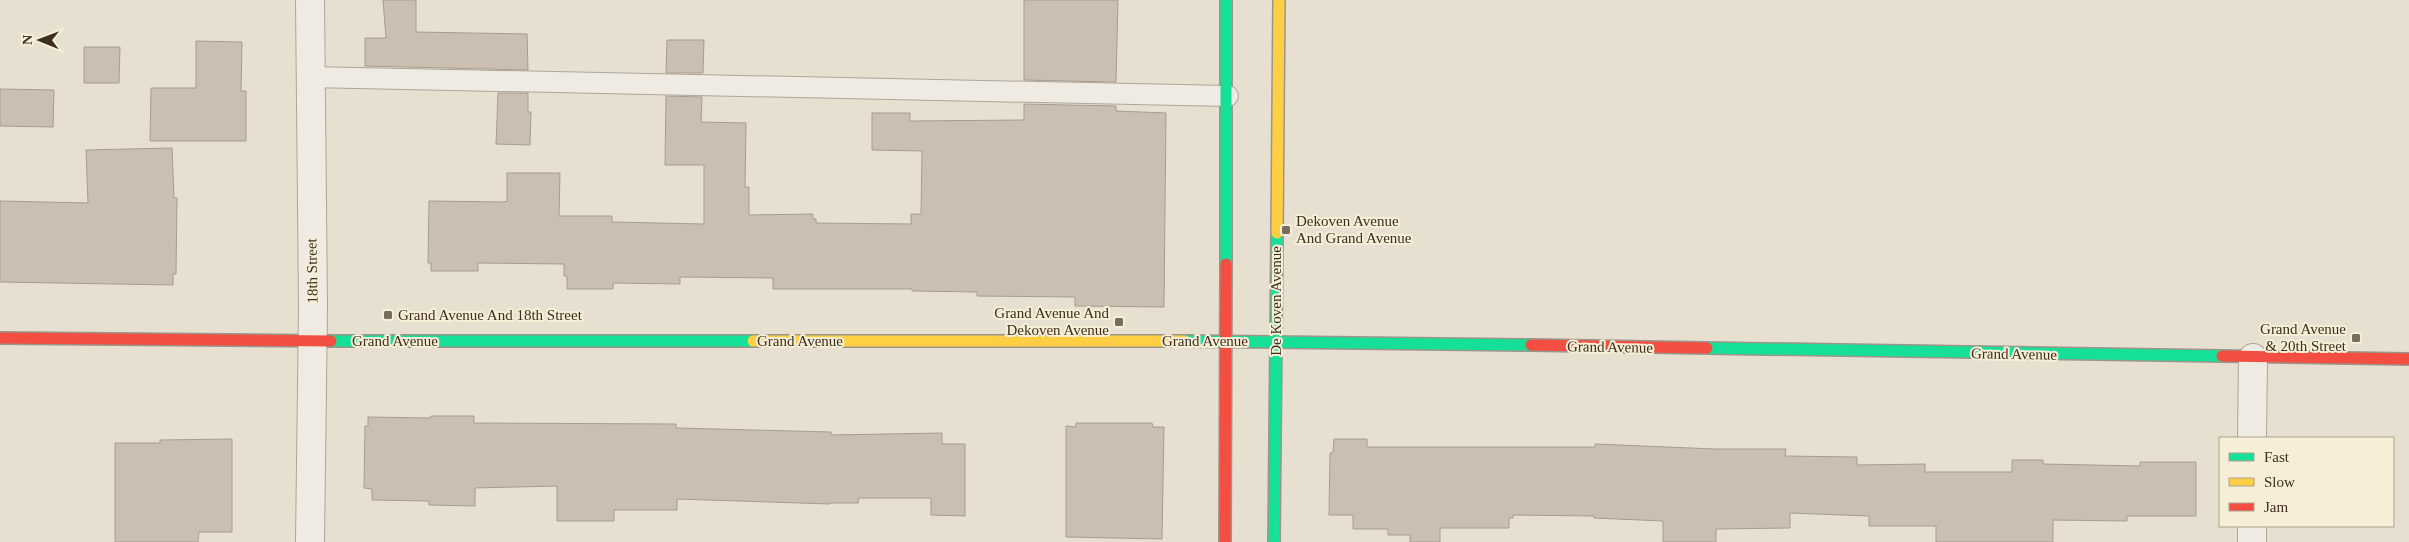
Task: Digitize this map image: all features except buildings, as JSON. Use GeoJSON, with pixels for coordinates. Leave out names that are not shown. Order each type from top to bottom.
{"type":"FeatureCollection","features":[{"type":"Feature","properties":{"kind":"street","name":"18th Street"},"geometry":{"type":"LineString","coordinates":[[310,0],[312,341],[310,542]]}},
{"type":"Feature","properties":{"kind":"street"},"geometry":{"type":"LineString","coordinates":[[1225,542],[1228,96],[1226,0]]}},
{"type":"Feature","properties":{"kind":"street","name":"De Koven Avenue"},"geometry":{"type":"LineString","coordinates":[[1274,542],[1279,0]]}},
{"type":"Feature","properties":{"kind":"street","name":"Grand Avenue"},"geometry":{"type":"LineString","coordinates":[[0,338],[312,341],[1276,341],[2409,359]]}},
{"type":"Feature","properties":{"kind":"street"},"geometry":{"type":"LineString","coordinates":[[2252,437],[2253,358]]}},
{"type":"Feature","properties":{"kind":"street"},"geometry":{"type":"LineString","coordinates":[[2252,527],[2252,542]]}},
{"type":"Feature","properties":{"kind":"lane"},"geometry":{"type":"LineString","coordinates":[[309,77],[1228,96]]}},
{"type":"Feature","properties":{"kind":"traffic: fast"},"geometry":{"type":"LineString","coordinates":[[1226,0],[1226,264]]}},
{"type":"Feature","properties":{"kind":"traffic: fast"},"geometry":{"type":"LineString","coordinates":[[1274,542],[1277,233]]}},
{"type":"Feature","properties":{"kind":"traffic: fast"},"geometry":{"type":"LineString","coordinates":[[331,341],[753,341]]}},
{"type":"Feature","properties":{"kind":"traffic: fast"},"geometry":{"type":"LineString","coordinates":[[1185,341],[1531,345]]}},
{"type":"Feature","properties":{"kind":"traffic: fast"},"geometry":{"type":"LineString","coordinates":[[1707,348],[2222,356]]}},
{"type":"Feature","properties":{"kind":"traffic: slow"},"geometry":{"type":"LineString","coordinates":[[1277,233],[1279,0]]}},
{"type":"Feature","properties":{"kind":"traffic: slow"},"geometry":{"type":"LineString","coordinates":[[753,341],[1185,341]]}},
{"type":"Feature","properties":{"kind":"traffic: jam"},"geometry":{"type":"LineString","coordinates":[[1225,542],[1226,264]]}},
{"type":"Feature","properties":{"kind":"traffic: jam"},"geometry":{"type":"LineString","coordinates":[[0,338],[331,341]]}},
{"type":"Feature","properties":{"kind":"traffic: jam"},"geometry":{"type":"LineString","coordinates":[[1531,345],[1707,348]]}},
{"type":"Feature","properties":{"kind":"traffic: jam"},"geometry":{"type":"LineString","coordinates":[[2222,356],[2409,359]]}},
{"type":"Feature","properties":{"kind":"place","name":"Dekoven Avenue And Grand Avenue"},"geometry":{"type":"Point","coordinates":[1286,230]}},
{"type":"Feature","properties":{"kind":"place","name":"Grand Avenue And 18th Street"},"geometry":{"type":"Point","coordinates":[388,315]}},
{"type":"Feature","properties":{"kind":"place","name":"Grand Avenue And Dekoven Avenue"},"geometry":{"type":"Point","coordinates":[1119,322]}},
{"type":"Feature","properties":{"kind":"place","name":"Grand Avenue & 20th Street"},"geometry":{"type":"Point","coordinates":[2356,338]}}]}
